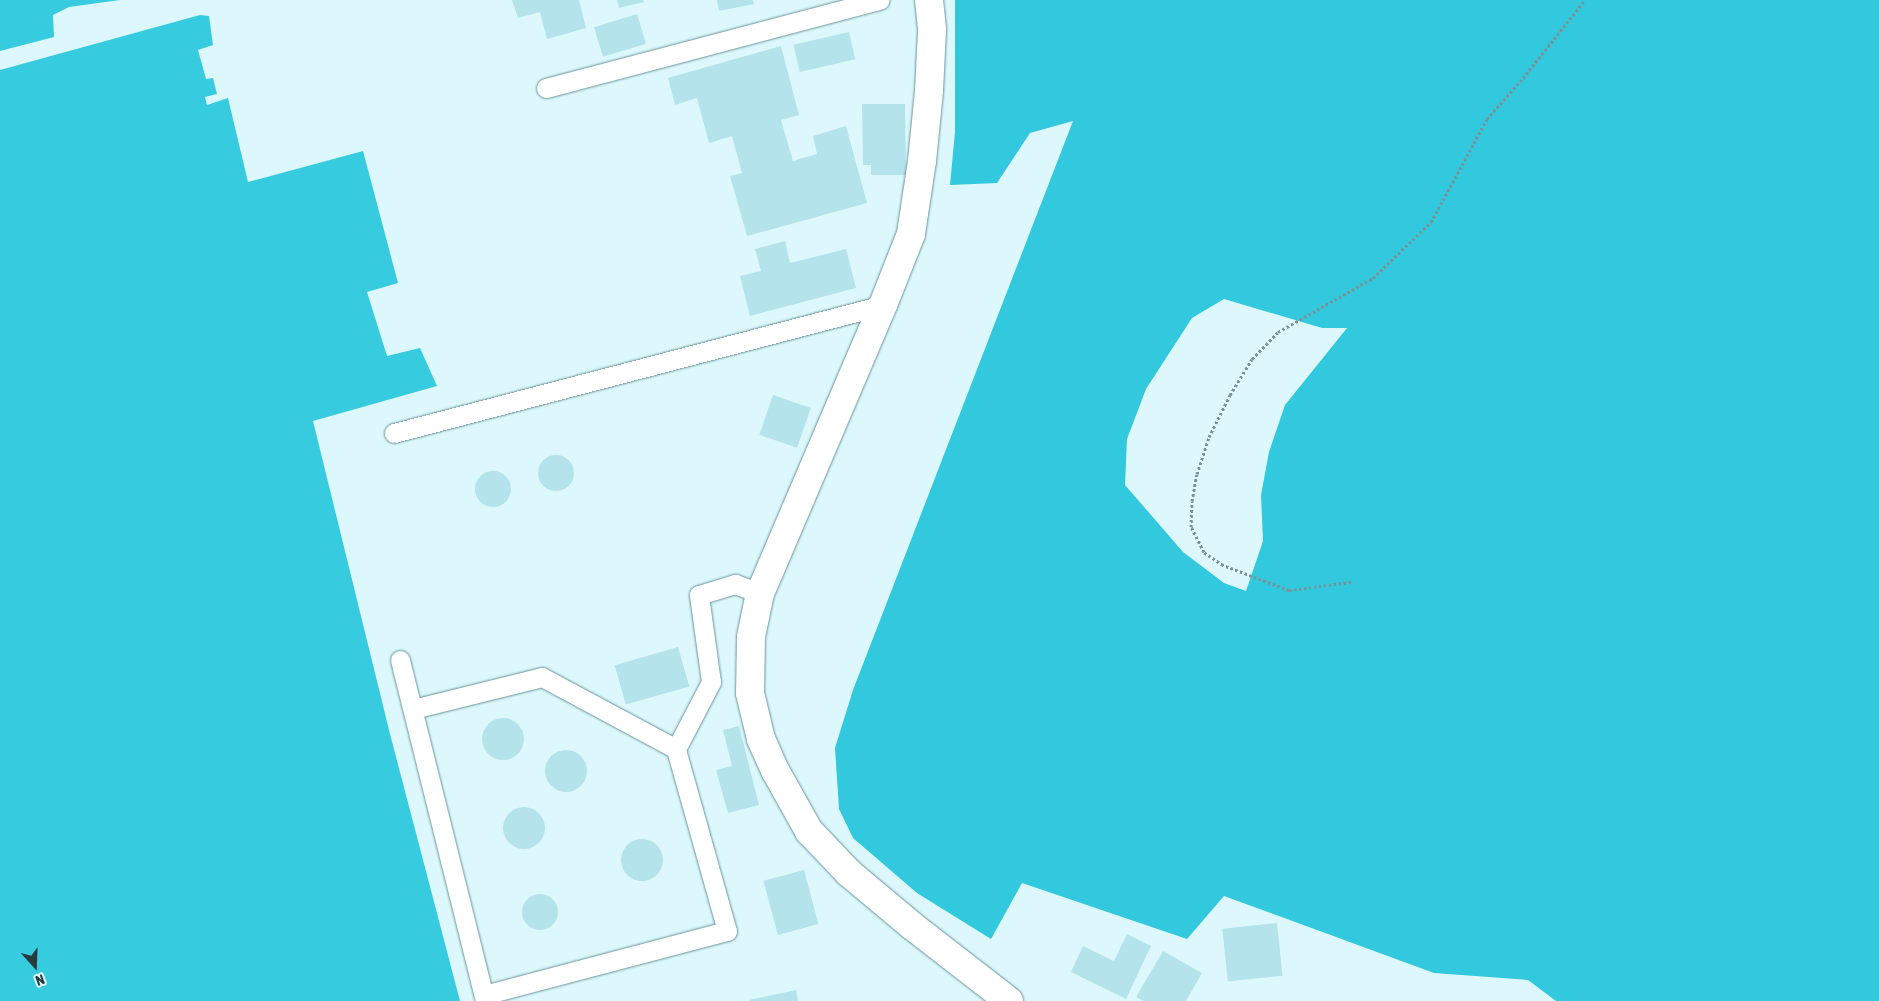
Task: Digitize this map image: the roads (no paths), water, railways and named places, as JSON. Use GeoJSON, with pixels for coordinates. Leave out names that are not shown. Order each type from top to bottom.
{"type":"FeatureCollection","features":[{"type":"Feature","properties":{"kind":"street"},"geometry":{"type":"LineString","coordinates":[[929,0],[932,30],[931,56],[922,161],[911,234],[883,305],[760,593],[751,637],[750,692],[761,739],[776,772],[809,831],[849,874],[911,926],[1009,1001]]}},
{"type":"Feature","properties":{"kind":"lane"},"geometry":{"type":"LineString","coordinates":[[546,88],[880,0]]}},
{"type":"Feature","properties":{"kind":"lane"},"geometry":{"type":"LineString","coordinates":[[394,433],[883,305]]}},
{"type":"Feature","properties":{"kind":"lane"},"geometry":{"type":"LineString","coordinates":[[400,660],[485,998],[727,931],[676,749],[712,682],[699,595],[735,584],[760,593]]}},
{"type":"Feature","properties":{"kind":"lane"},"geometry":{"type":"LineString","coordinates":[[413,709],[542,677],[676,749]]}}]}
